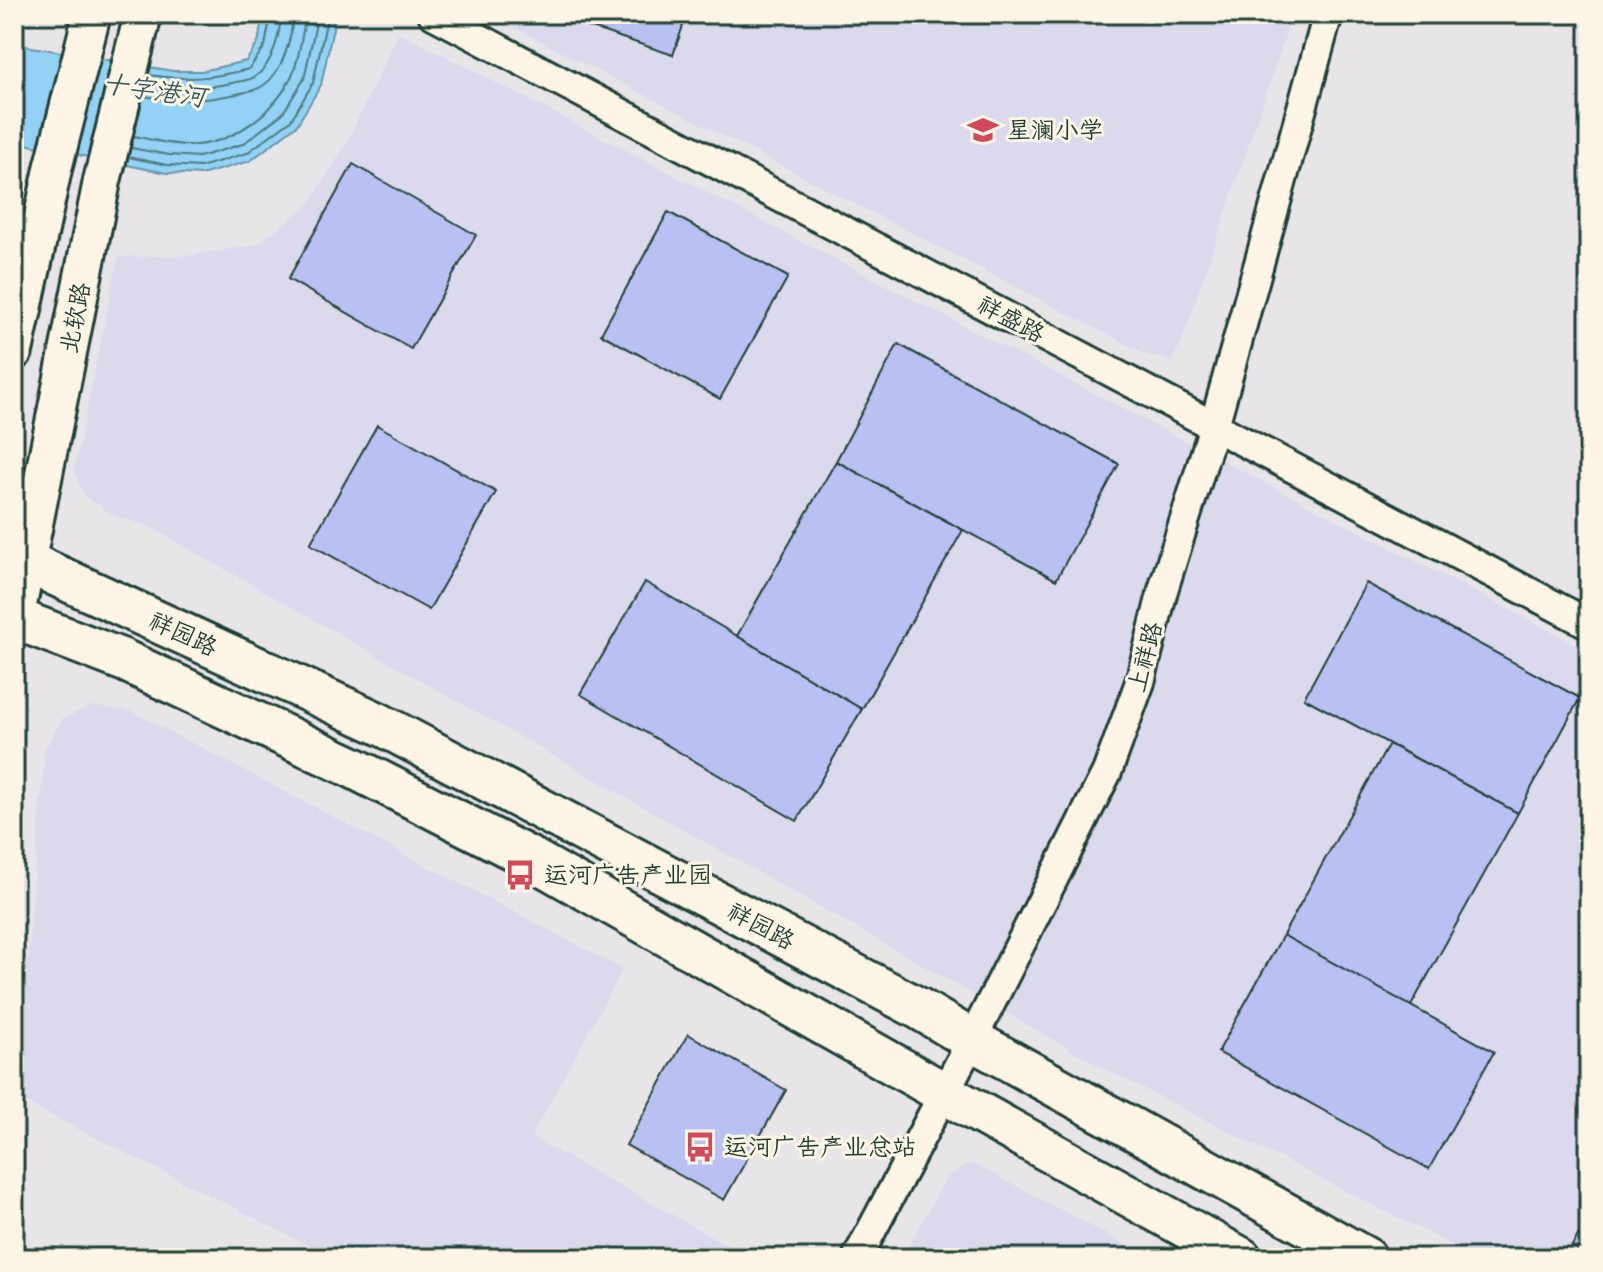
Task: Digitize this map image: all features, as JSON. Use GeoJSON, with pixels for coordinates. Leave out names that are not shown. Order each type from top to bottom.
{"type":"FeatureCollection","features":[{"type":"Feature","properties":{"kind":"main road","name":"祥园路"},"geometry":{"type":"LineString","coordinates":[[20,559],[378,723],[918,1008],[1366,1258]]}},
{"type":"Feature","properties":{"kind":"main road","name":"祥园路"},"geometry":{"type":"LineString","coordinates":[[14,618],[166,680],[354,768],[532,859],[1241,1258]]}},
{"type":"Feature","properties":{"kind":"street","name":"祥盛路"},"geometry":{"type":"LineString","coordinates":[[433,14],[1589,624]]}},
{"type":"Feature","properties":{"kind":"street","name":"上祥路"},"geometry":{"type":"LineString","coordinates":[[857,1258],[972,1040],[1107,772],[1140,682],[1163,590],[1214,426],[1328,14]]}},
{"type":"Feature","properties":{"kind":"street"},"geometry":{"type":"LineString","coordinates":[[14,351],[53,169],[91,19]]}},
{"type":"Feature","properties":{"kind":"street","name":"北软路"},"geometry":{"type":"LineString","coordinates":[[14,625],[20,559],[102,181],[141,25]]}},
{"type":"Feature","properties":{"kind":"shaded area","name":"星澜小学"},"geometry":{"type":"Polygon","coordinates":[[[488,14],[1291,14],[1184,335],[1172,362],[1146,354],[488,14]]]}},
{"type":"Feature","properties":{"kind":"shaded area"},"geometry":{"type":"Polygon","coordinates":[[[399,32],[1589,651],[1589,1258],[1477,1258],[1103,1068],[147,525],[115,517],[84,495],[74,471],[118,257],[193,255],[256,245],[308,205],[344,148],[399,32]]]}},
{"type":"Feature","properties":{"kind":"shaded area"},"geometry":{"type":"Polygon","coordinates":[[[91,706],[131,711],[623,969],[531,1137],[751,1258],[333,1258],[17,1098],[45,749],[62,719],[91,706]]]}},
{"type":"Feature","properties":{"kind":"shaded area"},"geometry":{"type":"Polygon","coordinates":[[[969,1163],[1150,1258],[902,1258],[946,1178],[969,1163]]]}},
{"type":"Feature","properties":{"kind":"water","name":"十字港河"},"geometry":{"type":"Polygon","coordinates":[[[263,14],[336,14],[321,85],[297,125],[250,161],[201,175],[166,173],[14,142],[14,44],[173,71],[202,71],[246,61],[258,43],[263,14]]]}},
{"type":"Feature","properties":{"kind":"building"},"geometry":{"type":"Polygon","coordinates":[[[550,14],[687,14],[673,55],[550,14]]]}},
{"type":"Feature","properties":{"kind":"building"},"geometry":{"type":"Polygon","coordinates":[[[353,164],[476,235],[411,349],[288,279],[353,164]]]}},
{"type":"Feature","properties":{"kind":"building"},"geometry":{"type":"Polygon","coordinates":[[[668,212],[788,277],[720,399],[601,334],[668,212]]]}},
{"type":"Feature","properties":{"kind":"building"},"geometry":{"type":"Polygon","coordinates":[[[898,344],[1119,464],[1056,580],[836,461],[898,344]]]}},
{"type":"Feature","properties":{"kind":"building"},"geometry":{"type":"Polygon","coordinates":[[[377,425],[496,492],[429,610],[310,544],[377,425]]]}},
{"type":"Feature","properties":{"kind":"building"},"geometry":{"type":"Polygon","coordinates":[[[836,461],[963,530],[862,709],[737,636],[836,461]]]}},
{"type":"Feature","properties":{"kind":"building"},"geometry":{"type":"Polygon","coordinates":[[[645,582],[862,709],[797,821],[580,694],[645,582]]]}},
{"type":"Feature","properties":{"kind":"building"},"geometry":{"type":"Polygon","coordinates":[[[1366,583],[1580,698],[1518,813],[1304,698],[1366,583]]]}},
{"type":"Feature","properties":{"kind":"building"},"geometry":{"type":"Polygon","coordinates":[[[1389,744],[1518,813],[1411,1006],[1283,935],[1389,744]]]}},
{"type":"Feature","properties":{"kind":"building"},"geometry":{"type":"Polygon","coordinates":[[[1283,935],[1494,1052],[1429,1169],[1218,1052],[1283,935]]]}},
{"type":"Feature","properties":{"kind":"building"},"geometry":{"type":"Polygon","coordinates":[[[688,1034],[786,1090],[724,1200],[626,1145],[688,1034]]]}},
{"type":"Feature","properties":{"kind":"building"},"geometry":{"type":"Polygon","coordinates":[[[1589,1217],[1589,1256],[1572,1246],[1589,1217]]]}},
{"type":"Feature","properties":{"kind":"place","name":"星澜小学"},"geometry":{"type":"Point","coordinates":[983,130]}},
{"type":"Feature","properties":{"kind":"place","name":"运河广告产业园"},"geometry":{"type":"Point","coordinates":[520,875]}},
{"type":"Feature","properties":{"kind":"place","name":"运河广告产业总站"},"geometry":{"type":"Point","coordinates":[700,1147]}}]}
